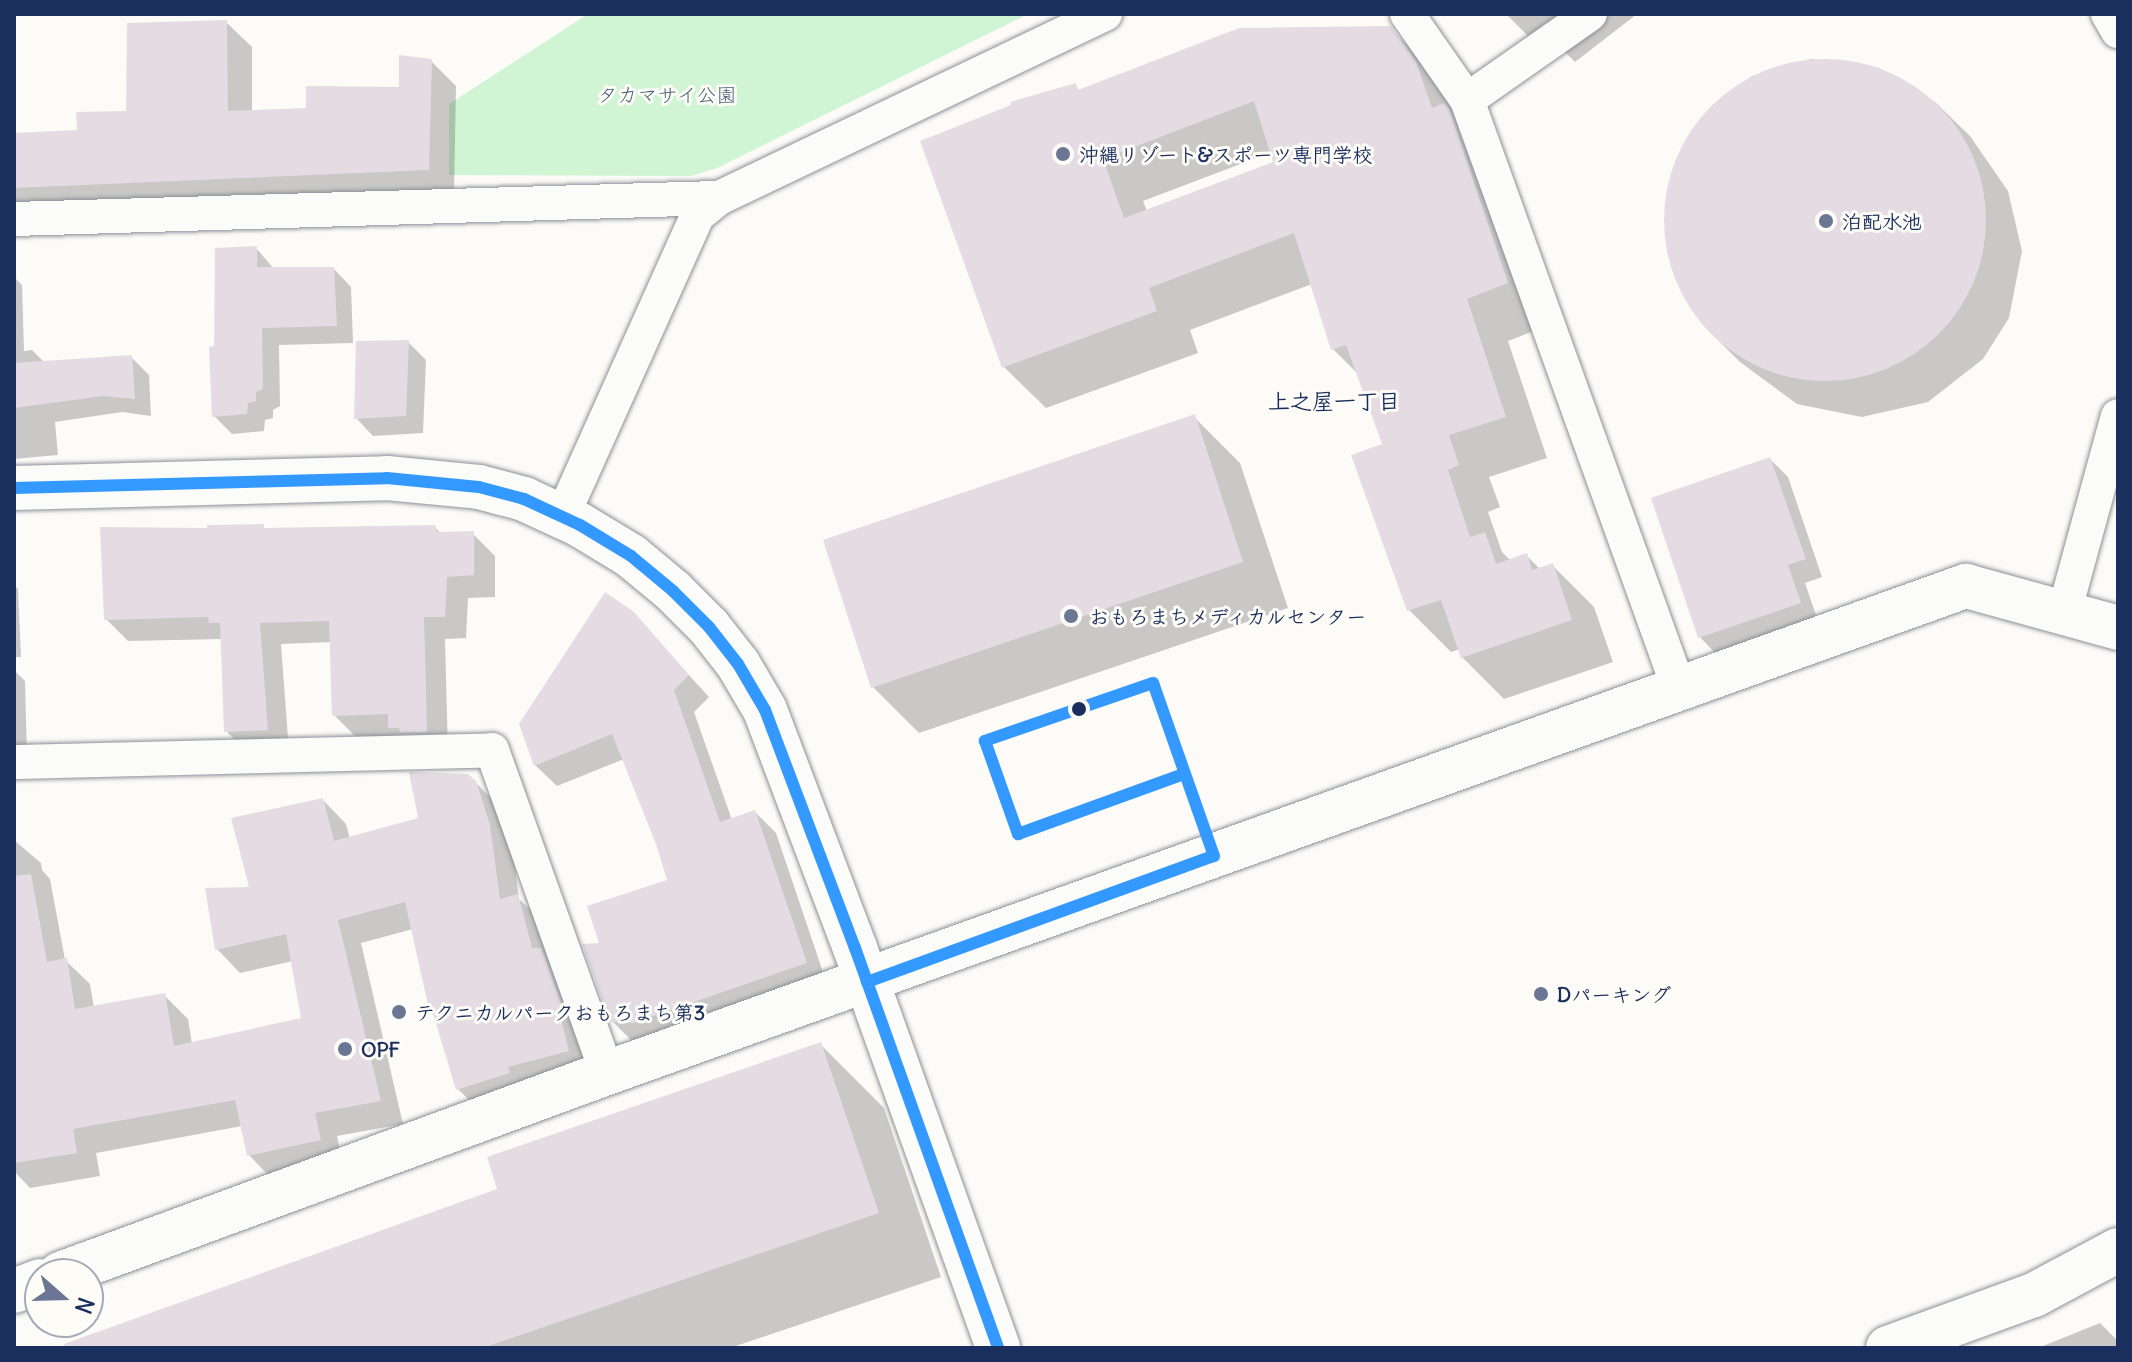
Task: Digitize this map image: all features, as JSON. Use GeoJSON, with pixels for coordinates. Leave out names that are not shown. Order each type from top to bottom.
{"type":"FeatureCollection","features":[{"type":"Feature","properties":{"kind":"street"},"geometry":{"type":"LineString","coordinates":[[562,517],[698,215],[719,198],[1105,14]]}},
{"type":"Feature","properties":{"kind":"street"},"geometry":{"type":"LineString","coordinates":[[1407,14],[1467,100],[1679,689]]}},
{"type":"Feature","properties":{"kind":"street"},"geometry":{"type":"LineString","coordinates":[[1467,100],[1590,14]]}},
{"type":"Feature","properties":{"kind":"street"},"geometry":{"type":"LineString","coordinates":[[2108,14],[2118,31]]}},
{"type":"Feature","properties":{"kind":"street"},"geometry":{"type":"LineString","coordinates":[[14,219],[719,198]]}},
{"type":"Feature","properties":{"kind":"street"},"geometry":{"type":"LineString","coordinates":[[2064,613],[2118,416]]}},
{"type":"Feature","properties":{"kind":"street"},"geometry":{"type":"LineString","coordinates":[[14,488],[399,479],[479,487],[524,499],[631,556],[709,627],[738,664],[776,738],[998,1348]]}},
{"type":"Feature","properties":{"kind":"street"},"geometry":{"type":"LineString","coordinates":[[104,1258],[607,1073],[1966,586],[2118,628]]}},
{"type":"Feature","properties":{"kind":"street"},"geometry":{"type":"LineString","coordinates":[[14,762],[492,750],[607,1073]]}},
{"type":"Feature","properties":{"kind":"street"},"geometry":{"type":"LineString","coordinates":[[1888,1348],[2034,1295],[2116,1258]]}},
{"type":"Feature","properties":{"kind":"green space","name":"タカマサイ公園"},"geometry":{"type":"Polygon","coordinates":[[[588,14],[1028,14],[717,168],[691,176],[449,175],[449,104],[588,14]]]}},
{"type":"Feature","properties":{"kind":"building"},"geometry":{"type":"Polygon","coordinates":[[[227,20],[228,111],[306,108],[306,86],[399,87],[399,55],[432,59],[429,170],[14,188],[14,133],[77,130],[76,112],[126,111],[127,23],[227,20]]]}},
{"type":"Feature","properties":{"kind":"building"},"geometry":{"type":"Polygon","coordinates":[[[1391,26],[1416,62],[1432,108],[1444,103],[1449,109],[1508,283],[1467,299],[1506,417],[1449,435],[1459,465],[1448,470],[1470,537],[1485,532],[1496,564],[1527,553],[1532,570],[1553,563],[1572,620],[1461,658],[1441,600],[1407,611],[1351,455],[1382,444],[1346,345],[1331,350],[1294,233],[1149,288],[1157,311],[1002,368],[920,141],[1011,105],[1010,102],[1076,83],[1078,90],[1239,28],[1391,26]],[[1254,101],[1103,159],[1124,218],[1273,162],[1254,101]]]}},
{"type":"Feature","properties":{"kind":"building","name":"泊配水池"},"geometry":{"type":"Polygon","coordinates":[[[1825,59],[1856,62],[1887,71],[1914,86],[1939,106],[1959,131],[1974,158],[1983,189],[1986,220],[1983,251],[1974,282],[1959,309],[1939,334],[1914,354],[1887,369],[1856,378],[1825,381],[1794,378],[1763,369],[1736,354],[1711,334],[1691,309],[1676,282],[1667,251],[1664,220],[1667,189],[1676,158],[1691,131],[1711,106],[1736,86],[1763,71],[1794,62],[1825,59]]]}},
{"type":"Feature","properties":{"kind":"building"},"geometry":{"type":"Polygon","coordinates":[[[257,246],[257,267],[334,267],[337,326],[262,328],[263,389],[256,392],[256,401],[248,403],[247,414],[212,417],[209,347],[214,346],[215,248],[257,246]]]}},
{"type":"Feature","properties":{"kind":"building"},"geometry":{"type":"Polygon","coordinates":[[[409,340],[406,416],[354,419],[356,341],[409,340]]]}},
{"type":"Feature","properties":{"kind":"building"},"geometry":{"type":"Polygon","coordinates":[[[132,355],[135,399],[103,396],[14,408],[14,363],[132,355]]]}},
{"type":"Feature","properties":{"kind":"building"},"geometry":{"type":"Polygon","coordinates":[[[1195,414],[1243,562],[871,688],[823,540],[1195,414]]]}},
{"type":"Feature","properties":{"kind":"building"},"geometry":{"type":"Polygon","coordinates":[[[1770,457],[1806,559],[1788,565],[1801,603],[1698,638],[1651,498],[1770,457]]]}},
{"type":"Feature","properties":{"kind":"building"},"geometry":{"type":"Polygon","coordinates":[[[264,524],[264,528],[435,525],[437,532],[474,531],[474,575],[447,577],[445,617],[424,617],[427,732],[400,732],[399,728],[388,728],[388,714],[332,716],[329,621],[260,623],[268,730],[224,732],[220,623],[209,623],[208,617],[104,620],[100,527],[207,528],[207,525],[264,524]]]}},
{"type":"Feature","properties":{"kind":"building"},"geometry":{"type":"Polygon","coordinates":[[[605,592],[634,612],[689,675],[674,690],[720,822],[755,810],[807,963],[633,1023],[610,1022],[582,944],[599,943],[587,906],[667,880],[656,844],[612,734],[534,766],[519,724],[605,592]]]}},
{"type":"Feature","properties":{"kind":"building"},"geometry":{"type":"Polygon","coordinates":[[[409,772],[468,774],[476,781],[490,825],[500,899],[518,894],[532,948],[541,948],[567,1019],[561,1019],[569,1051],[508,1067],[510,1073],[456,1090],[433,1013],[430,1014],[405,902],[338,920],[381,1101],[315,1113],[321,1140],[247,1156],[235,1100],[73,1129],[77,1153],[14,1163],[14,876],[31,874],[47,962],[67,958],[75,1009],[165,993],[174,1046],[301,1018],[286,934],[215,950],[205,888],[249,887],[231,818],[323,798],[334,841],[418,818],[409,772]]]}},
{"type":"Feature","properties":{"kind":"building"},"geometry":{"type":"Polygon","coordinates":[[[821,1042],[879,1213],[482,1348],[65,1348],[64,1344],[81,1338],[104,1338],[104,1330],[497,1189],[487,1157],[821,1042]]]}},
{"type":"Feature","properties":{"kind":"transit line"},"geometry":{"type":"LineString","coordinates":[[14,488],[387,478],[479,487],[524,499],[580,525],[631,556],[673,591],[709,627],[738,664],[765,710],[855,948],[998,1348]]}},
{"type":"Feature","properties":{"kind":"transit line"},"geometry":{"type":"LineString","coordinates":[[867,982],[1214,856],[1153,683],[985,741],[1018,834],[1184,774]]}},
{"type":"Feature","properties":{"kind":"place","name":"沖縄リゾート&スポーツ専門学校"},"geometry":{"type":"Point","coordinates":[1063,154]}},
{"type":"Feature","properties":{"kind":"place","name":"泊配水池"},"geometry":{"type":"Point","coordinates":[1826,221]}},
{"type":"Feature","properties":{"kind":"place","name":"おもろまちメディカルセンター"},"geometry":{"type":"Point","coordinates":[1071,616]}},
{"type":"Feature","properties":{"kind":"place","name":"Dパーキング"},"geometry":{"type":"Point","coordinates":[1541,994]}},
{"type":"Feature","properties":{"kind":"place","name":"テクニカルパークおもろまち第3"},"geometry":{"type":"Point","coordinates":[399,1012]}},
{"type":"Feature","properties":{"kind":"place","name":"OPF"},"geometry":{"type":"Point","coordinates":[345,1049]}},
{"type":"Feature","properties":{"kind":"district","name":"上之屋一丁目"},"geometry":{"type":"Point","coordinates":[1334,402]}}]}
